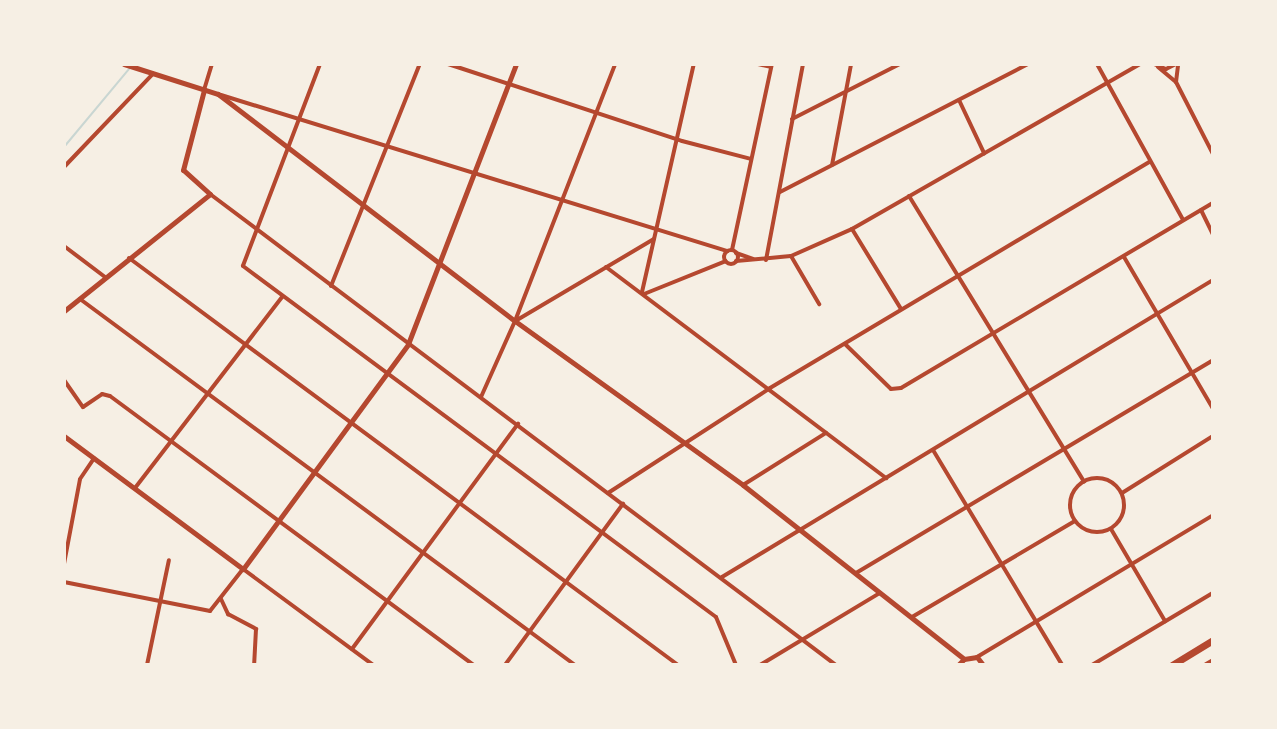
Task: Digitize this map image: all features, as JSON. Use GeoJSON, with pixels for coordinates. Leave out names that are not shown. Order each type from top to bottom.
{"type":"FeatureCollection","features":[{"type":"Feature","properties":{"kind":"highway"},"geometry":{"type":"LineString","coordinates":[[1172,665],[1213,640]]}},
{"type":"Feature","properties":{"kind":"highway"},"geometry":{"type":"LineString","coordinates":[[1206,665],[1213,661]]}},
{"type":"Feature","properties":{"kind":"street"},"geometry":{"type":"LineString","coordinates":[[124,64],[755,260]]}},
{"type":"Feature","properties":{"kind":"street"},"geometry":{"type":"LineString","coordinates":[[212,64],[183,164],[185,174],[836,665]]}},
{"type":"Feature","properties":{"kind":"street"},"geometry":{"type":"LineString","coordinates":[[320,64],[243,266],[716,617],[736,665]]}},
{"type":"Feature","properties":{"kind":"street"},"geometry":{"type":"LineString","coordinates":[[331,286],[420,64]]}},
{"type":"Feature","properties":{"kind":"street"},"geometry":{"type":"LineString","coordinates":[[448,64],[751,159]]}},
{"type":"Feature","properties":{"kind":"street"},"geometry":{"type":"LineString","coordinates":[[64,582],[210,611],[221,599],[408,344],[516,64]]}},
{"type":"Feature","properties":{"kind":"street"},"geometry":{"type":"LineString","coordinates":[[481,397],[515,321],[615,64]]}},
{"type":"Feature","properties":{"kind":"street"},"geometry":{"type":"LineString","coordinates":[[643,294],[694,64]]}},
{"type":"Feature","properties":{"kind":"street"},"geometry":{"type":"LineString","coordinates":[[726,261],[732,251],[772,65],[758,64]]}},
{"type":"Feature","properties":{"kind":"street"},"geometry":{"type":"LineString","coordinates":[[766,260],[803,64]]}},
{"type":"Feature","properties":{"kind":"street"},"geometry":{"type":"LineString","coordinates":[[832,165],[851,64]]}},
{"type":"Feature","properties":{"kind":"street"},"geometry":{"type":"LineString","coordinates":[[792,119],[900,64]]}},
{"type":"Feature","properties":{"kind":"street"},"geometry":{"type":"LineString","coordinates":[[780,192],[1028,64]]}},
{"type":"Feature","properties":{"kind":"street"},"geometry":{"type":"LineString","coordinates":[[1097,64],[1183,220]]}},
{"type":"Feature","properties":{"kind":"street"},"geometry":{"type":"LineString","coordinates":[[643,294],[726,261],[791,256],[852,229],[1140,64]]}},
{"type":"Feature","properties":{"kind":"street"},"geometry":{"type":"LineString","coordinates":[[1156,65],[1166,69],[1177,64],[1176,82]]}},
{"type":"Feature","properties":{"kind":"street"},"geometry":{"type":"LineString","coordinates":[[1156,65],[1176,82],[1213,154]]}},
{"type":"Feature","properties":{"kind":"street"},"geometry":{"type":"LineString","coordinates":[[64,167],[153,74]]}},
{"type":"Feature","properties":{"kind":"street"},"geometry":{"type":"LineString","coordinates":[[218,94],[515,321],[743,485],[964,659]]}},
{"type":"Feature","properties":{"kind":"street"},"geometry":{"type":"LineString","coordinates":[[959,100],[984,153]]}},
{"type":"Feature","properties":{"kind":"street"},"geometry":{"type":"LineString","coordinates":[[608,493],[770,388],[1149,162]]}},
{"type":"Feature","properties":{"kind":"street"},"geometry":{"type":"LineString","coordinates":[[64,311],[210,194]]}},
{"type":"Feature","properties":{"kind":"street"},"geometry":{"type":"LineString","coordinates":[[909,196],[1084,482]]}},
{"type":"Feature","properties":{"kind":"street"},"geometry":{"type":"LineString","coordinates":[[845,344],[894,390],[994,335],[1213,203]]}},
{"type":"Feature","properties":{"kind":"street"},"geometry":{"type":"LineString","coordinates":[[1201,210],[1213,235]]}},
{"type":"Feature","properties":{"kind":"street"},"geometry":{"type":"LineString","coordinates":[[852,229],[901,310]]}},
{"type":"Feature","properties":{"kind":"street"},"geometry":{"type":"LineString","coordinates":[[515,321],[655,238]]}},
{"type":"Feature","properties":{"kind":"street"},"geometry":{"type":"LineString","coordinates":[[64,246],[105,277]]}},
{"type":"Feature","properties":{"kind":"street"},"geometry":{"type":"LineString","coordinates":[[732,251],[736,261]]}},
{"type":"Feature","properties":{"kind":"street"},"geometry":{"type":"LineString","coordinates":[[791,256],[819,304]]}},
{"type":"Feature","properties":{"kind":"street"},"geometry":{"type":"LineString","coordinates":[[1124,257],[1213,409]]}},
{"type":"Feature","properties":{"kind":"street"},"geometry":{"type":"LineString","coordinates":[[129,258],[678,665]]}},
{"type":"Feature","properties":{"kind":"street"},"geometry":{"type":"LineString","coordinates":[[606,267],[886,478]]}},
{"type":"Feature","properties":{"kind":"street"},"geometry":{"type":"LineString","coordinates":[[722,578],[1213,280]]}},
{"type":"Feature","properties":{"kind":"street"},"geometry":{"type":"LineString","coordinates":[[135,488],[242,343],[283,296]]}},
{"type":"Feature","properties":{"kind":"street"},"geometry":{"type":"LineString","coordinates":[[80,299],[575,665]]}},
{"type":"Feature","properties":{"kind":"street"},"geometry":{"type":"LineString","coordinates":[[856,573],[1213,360]]}},
{"type":"Feature","properties":{"kind":"street"},"geometry":{"type":"LineString","coordinates":[[64,380],[83,407],[105,394],[474,665]]}},
{"type":"Feature","properties":{"kind":"street"},"geometry":{"type":"LineString","coordinates":[[352,649],[518,424]]}},
{"type":"Feature","properties":{"kind":"street"},"geometry":{"type":"LineString","coordinates":[[743,485],[826,433]]}},
{"type":"Feature","properties":{"kind":"street"},"geometry":{"type":"LineString","coordinates":[[64,436],[372,665]]}},
{"type":"Feature","properties":{"kind":"street"},"geometry":{"type":"LineString","coordinates":[[1122,493],[1213,436]]}},
{"type":"Feature","properties":{"kind":"street"},"geometry":{"type":"LineString","coordinates":[[933,450],[1062,665]]}},
{"type":"Feature","properties":{"kind":"street"},"geometry":{"type":"LineString","coordinates":[[64,564],[80,479],[94,458]]}},
{"type":"Feature","properties":{"kind":"street"},"geometry":{"type":"LineString","coordinates":[[1108,480],[1122,493],[1122,516],[1111,529],[1094,532],[1075,521],[1070,502],[1084,482],[1108,480]]}},
{"type":"Feature","properties":{"kind":"street"},"geometry":{"type":"LineString","coordinates":[[505,665],[623,504]]}},
{"type":"Feature","properties":{"kind":"street"},"geometry":{"type":"LineString","coordinates":[[958,665],[964,659],[977,657],[1213,515]]}},
{"type":"Feature","properties":{"kind":"street"},"geometry":{"type":"LineString","coordinates":[[912,617],[1075,521]]}},
{"type":"Feature","properties":{"kind":"street"},"geometry":{"type":"LineString","coordinates":[[1111,529],[1165,621]]}},
{"type":"Feature","properties":{"kind":"street"},"geometry":{"type":"LineString","coordinates":[[147,665],[169,560]]}},
{"type":"Feature","properties":{"kind":"street"},"geometry":{"type":"LineString","coordinates":[[760,665],[880,593]]}},
{"type":"Feature","properties":{"kind":"street"},"geometry":{"type":"LineString","coordinates":[[1092,665],[1213,593]]}},
{"type":"Feature","properties":{"kind":"street"},"geometry":{"type":"LineString","coordinates":[[221,599],[228,614],[256,629],[254,665]]}},
{"type":"Feature","properties":{"kind":"street"},"geometry":{"type":"LineString","coordinates":[[977,657],[983,665]]}},
{"type":"Feature","properties":{"kind":"waterway"},"geometry":{"type":"LineString","coordinates":[[64,147],[129,69]]}}]}
